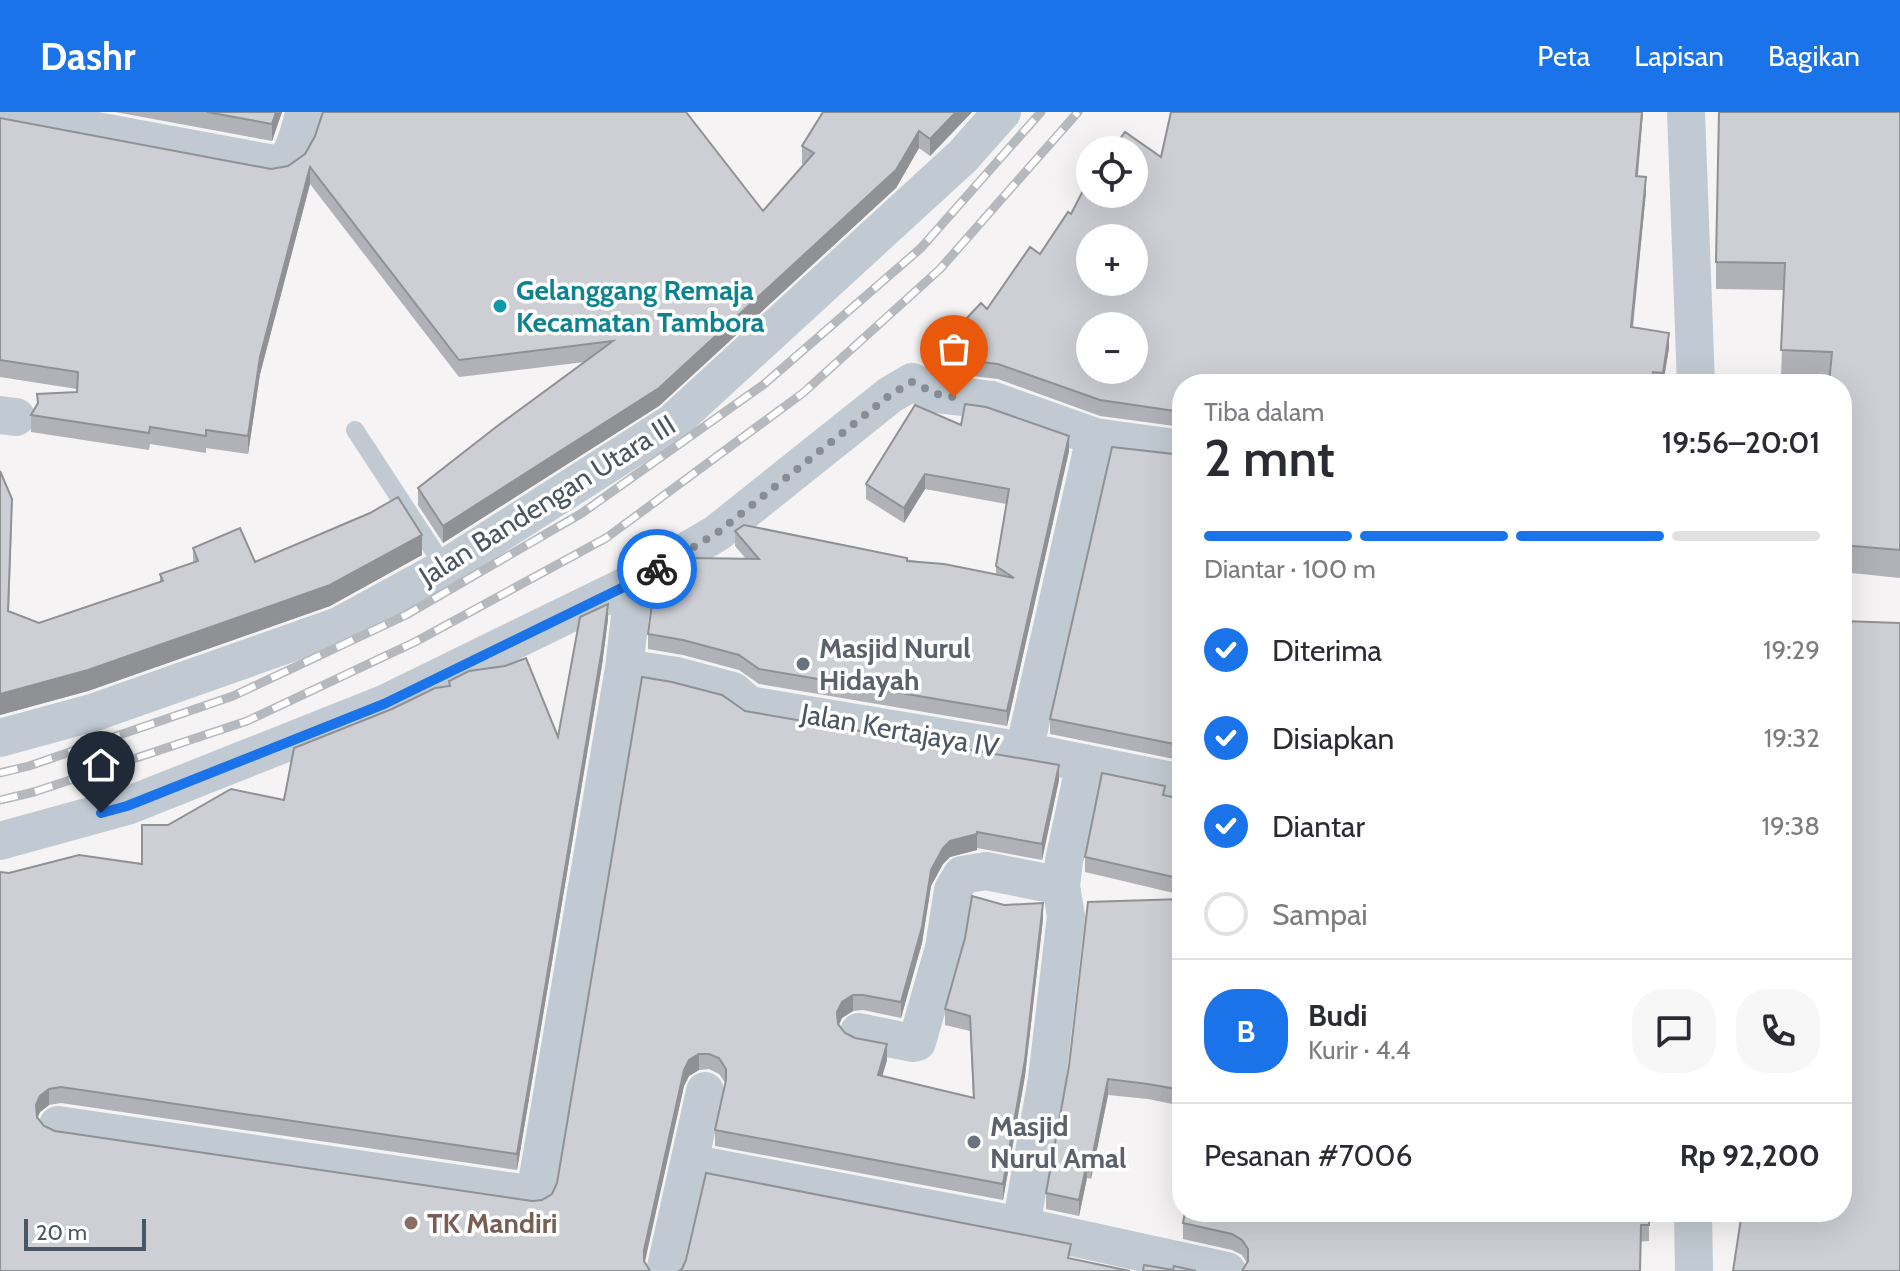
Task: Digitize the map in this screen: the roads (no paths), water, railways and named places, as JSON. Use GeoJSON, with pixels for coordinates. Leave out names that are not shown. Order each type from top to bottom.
{"type":"FeatureCollection","features":[{"type":"Feature","properties":{"kind":"street"},"geometry":{"type":"LineString","coordinates":[[16,115],[274,164],[282,163],[291,155],[305,112]]}},
{"type":"Feature","properties":{"kind":"street","name":"Jalan Bandengan Utara III"},"geometry":{"type":"LineString","coordinates":[[0,738],[95,712],[339,626],[445,568],[672,423],[963,156],[1002,112]]}},
{"type":"Feature","properties":{"kind":"street"},"geometry":{"type":"LineString","coordinates":[[1686,112],[1696,374]]}},
{"type":"Feature","properties":{"kind":"street"},"geometry":{"type":"LineString","coordinates":[[0,841],[127,806],[370,709],[634,582],[717,533],[890,395],[912,382],[937,394],[991,400],[1095,437],[1172,448]]}},
{"type":"Feature","properties":{"kind":"street"},"geometry":{"type":"LineString","coordinates":[[1024,751],[1095,437]]}},
{"type":"Feature","properties":{"kind":"street"},"geometry":{"type":"LineString","coordinates":[[58,1125],[535,1195],[624,668],[634,582]]}},
{"type":"Feature","properties":{"kind":"street","name":"Jalan Kertajaya IV"},"geometry":{"type":"LineString","coordinates":[[624,668],[677,676],[733,691],[749,705],[1024,751],[1172,781]]}},
{"type":"Feature","properties":{"kind":"street"},"geometry":{"type":"LineString","coordinates":[[1021,1226],[1047,1079],[1060,944],[1066,916],[1061,886],[1066,847],[1085,763]]}},
{"type":"Feature","properties":{"kind":"street"},"geometry":{"type":"LineString","coordinates":[[859,1032],[917,1042],[944,948],[953,890],[962,875],[986,871],[1061,886]]}},
{"type":"Feature","properties":{"kind":"street"},"geometry":{"type":"LineString","coordinates":[[665,1271],[705,1091]]}},
{"type":"Feature","properties":{"kind":"street"},"geometry":{"type":"LineString","coordinates":[[689,1163],[1021,1226],[1227,1271]]}},
{"type":"Feature","properties":{"kind":"street"},"geometry":{"type":"LineString","coordinates":[[1693,1222],[1694,1271]]}},
{"type":"Feature","properties":{"kind":"lane"},"geometry":{"type":"LineString","coordinates":[[355,430],[445,568]]}},
{"type":"Feature","properties":{"kind":"railway"},"geometry":{"type":"LineString","coordinates":[[0,773],[29,766],[233,696],[406,615],[582,513],[763,385],[921,248],[1041,112]]}},
{"type":"Feature","properties":{"kind":"railway"},"geometry":{"type":"LineString","coordinates":[[0,800],[34,792],[247,721],[415,642],[606,538],[803,393],[940,269],[1078,112]]}},
{"type":"Feature","properties":{"kind":"place","name":"Gelanggang Remaja Kecamatan Tambora"},"geometry":{"type":"Point","coordinates":[500,306]}},
{"type":"Feature","properties":{"kind":"place","name":"Masjid Nurul Hidayah"},"geometry":{"type":"Point","coordinates":[803,664]}},
{"type":"Feature","properties":{"kind":"place","name":"Masjid Nurul Amal"},"geometry":{"type":"Point","coordinates":[974,1142]}},
{"type":"Feature","properties":{"kind":"place","name":"TK Mandiri"},"geometry":{"type":"Point","coordinates":[411,1223]}}]}
